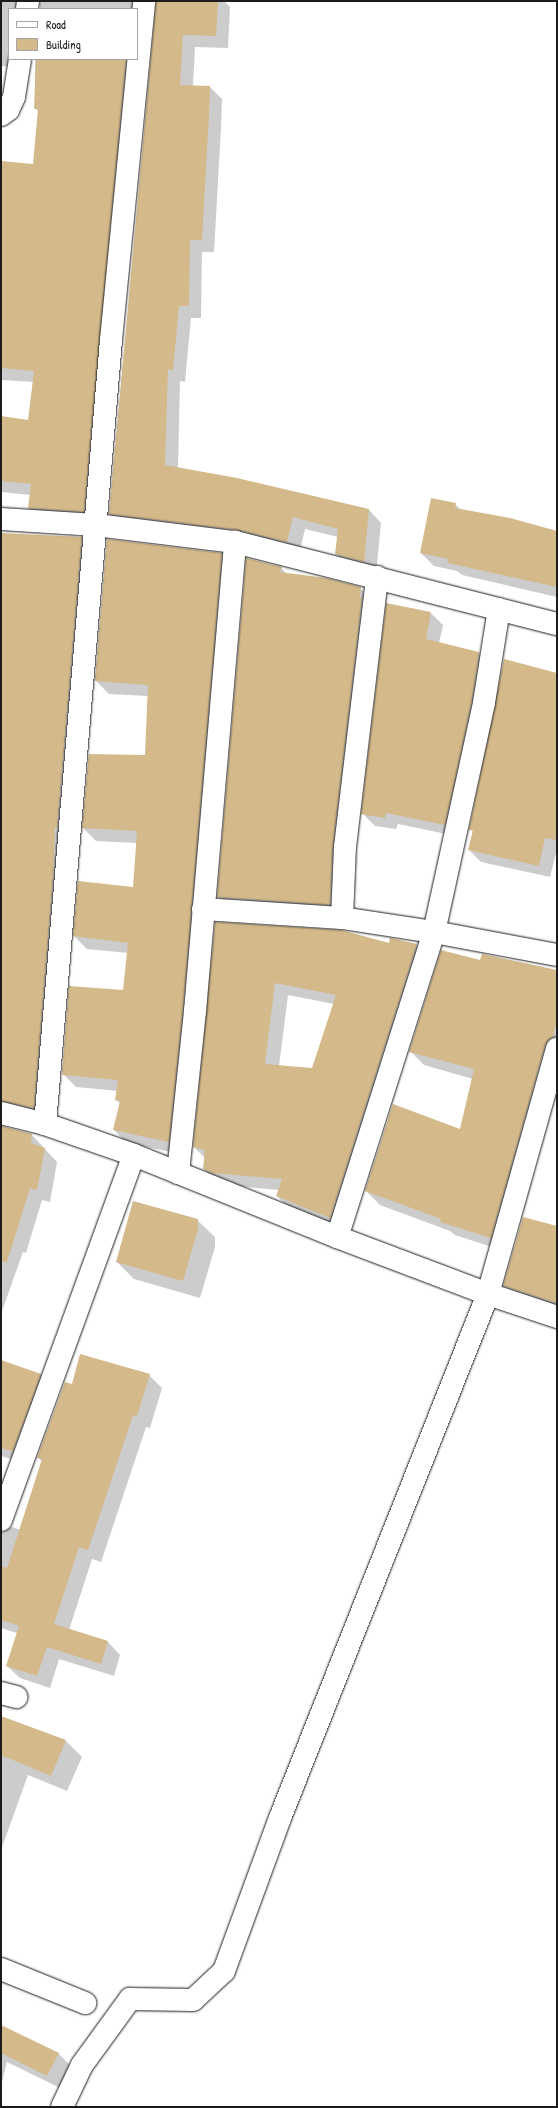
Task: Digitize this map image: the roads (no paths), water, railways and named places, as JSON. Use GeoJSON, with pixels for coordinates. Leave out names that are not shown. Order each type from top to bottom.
{"type":"FeatureCollection","features":[{"type":"Feature","properties":{"kind":"street"},"geometry":{"type":"LineString","coordinates":[[44,1124],[96,525],[144,1]]}},
{"type":"Feature","properties":{"kind":"street"},"geometry":{"type":"LineString","coordinates":[[1,115],[8,110],[14,97],[20,60]]}},
{"type":"Feature","properties":{"kind":"street"},"geometry":{"type":"LineString","coordinates":[[1,519],[96,525],[235,542],[557,624]]}},
{"type":"Feature","properties":{"kind":"street"},"geometry":{"type":"LineString","coordinates":[[178,1173],[235,542]]}},
{"type":"Feature","properties":{"kind":"street"},"geometry":{"type":"LineString","coordinates":[[342,918],[345,847],[376,577]]}},
{"type":"Feature","properties":{"kind":"street"},"geometry":{"type":"LineString","coordinates":[[337,1237],[434,932],[484,703],[499,609]]}},
{"type":"Feature","properties":{"kind":"street"},"geometry":{"type":"LineString","coordinates":[[203,909],[342,918],[434,932],[557,955]]}},
{"type":"Feature","properties":{"kind":"street"},"geometry":{"type":"LineString","coordinates":[[62,2107],[82,2065],[130,1999],[193,2000],[224,1971],[280,1818],[488,1294],[557,1048]]}},
{"type":"Feature","properties":{"kind":"street"},"geometry":{"type":"LineString","coordinates":[[1,1113],[44,1124],[134,1155],[337,1237],[488,1294],[557,1317]]}},
{"type":"Feature","properties":{"kind":"street"},"geometry":{"type":"LineString","coordinates":[[1,1520],[134,1155]]}},
{"type":"Feature","properties":{"kind":"street"},"geometry":{"type":"LineString","coordinates":[[1,1969],[85,2003]]}}]}
